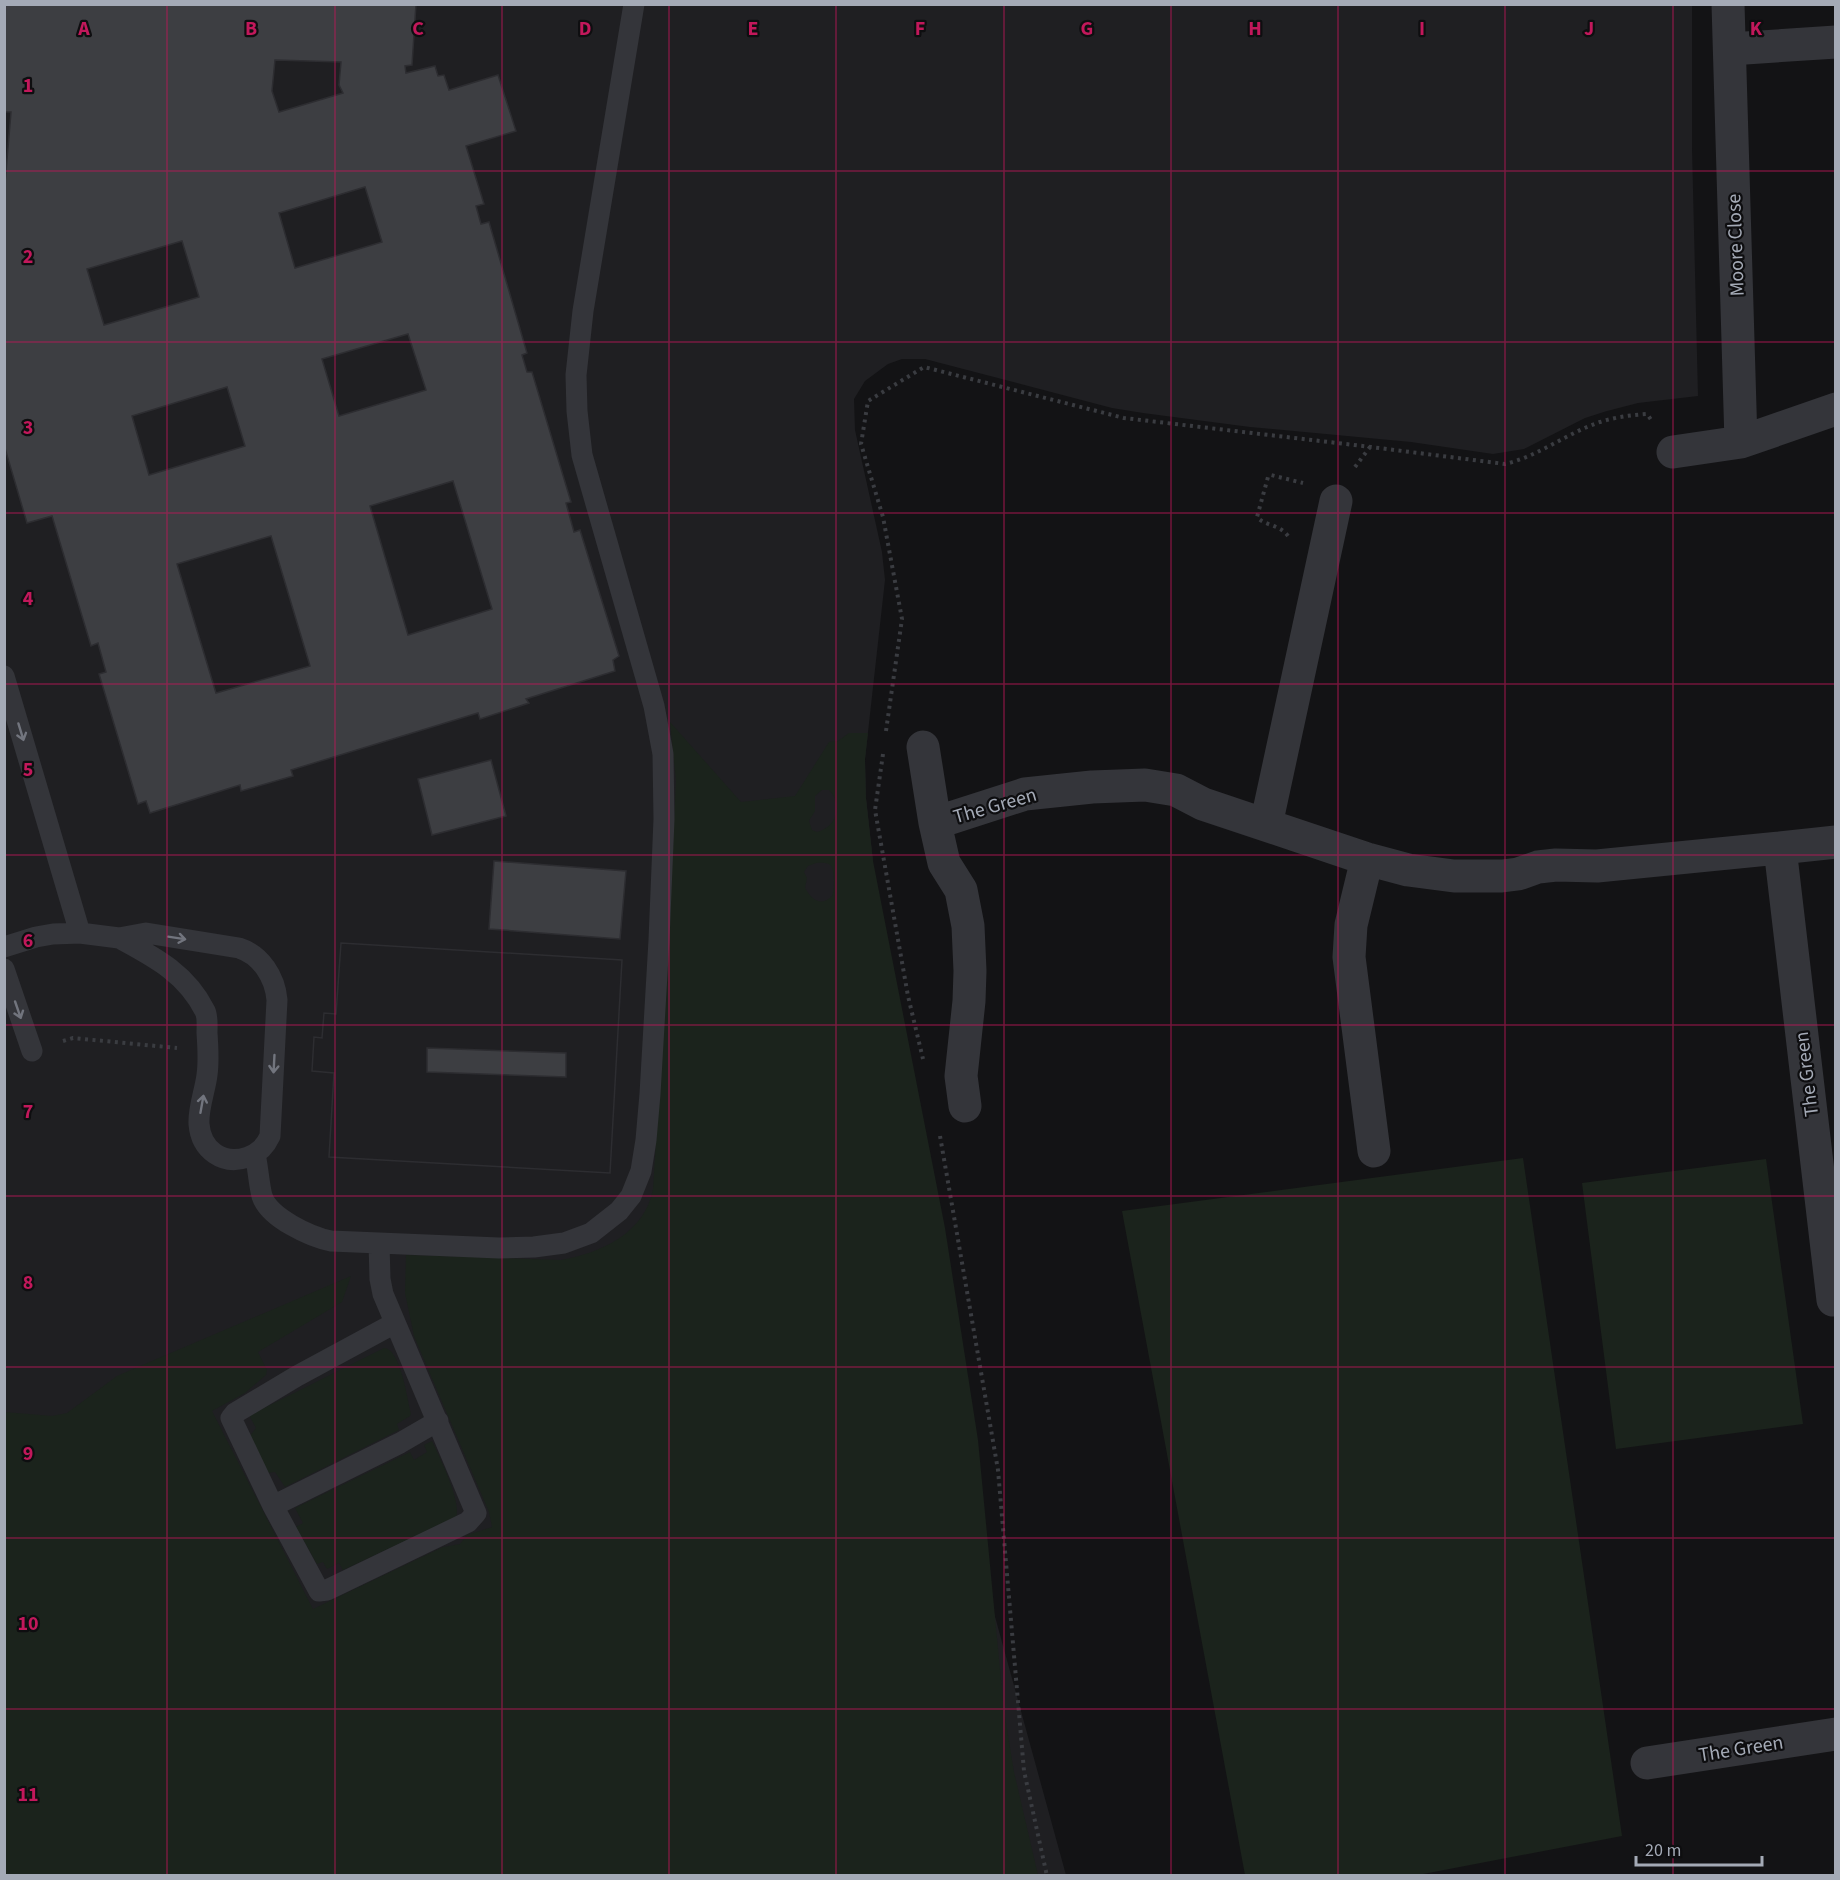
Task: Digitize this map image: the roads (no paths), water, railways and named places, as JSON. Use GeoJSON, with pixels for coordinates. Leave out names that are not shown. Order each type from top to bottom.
{"type":"FeatureCollection","features":[{"type":"Feature","properties":{"kind":"street","name":"Moore Close"},"geometry":{"type":"LineString","coordinates":[[1728,4],[1741,442]]}},
{"type":"Feature","properties":{"kind":"street"},"geometry":{"type":"LineString","coordinates":[[1730,49],[1836,42]]}},
{"type":"Feature","properties":{"kind":"street"},"geometry":{"type":"LineString","coordinates":[[1673,452],[1741,442],[1836,410]]}},
{"type":"Feature","properties":{"kind":"street"},"geometry":{"type":"LineString","coordinates":[[1266,825],[1336,501]]}},
{"type":"Feature","properties":{"kind":"street"},"geometry":{"type":"LineString","coordinates":[[923,747],[935,823]]}},
{"type":"Feature","properties":{"kind":"street","name":"The Green"},"geometry":{"type":"LineString","coordinates":[[965,1106],[960,1076],[969,1001],[968,926],[962,890],[944,863],[935,823],[1025,794],[1092,787],[1145,785],[1176,790],[1203,804],[1367,859],[1416,871],[1454,876],[1502,876],[1518,874],[1542,866],[1564,864],[1597,866],[1836,842]]}},
{"type":"Feature","properties":{"kind":"street","name":"The Green"},"geometry":{"type":"LineString","coordinates":[[1780,848],[1835,1302]]}},
{"type":"Feature","properties":{"kind":"street"},"geometry":{"type":"LineString","coordinates":[[1367,859],[1351,925],[1349,957],[1374,1151]]}},
{"type":"Feature","properties":{"kind":"street","name":"The Green"},"geometry":{"type":"LineString","coordinates":[[1647,1763],[1836,1734]]}},
{"type":"Feature","properties":{"kind":"lane"},"geometry":{"type":"LineString","coordinates":[[255,1154],[265,1202],[286,1221],[320,1239],[379,1243],[521,1248],[564,1243],[591,1233],[619,1211],[631,1196],[641,1171],[646,1140],[659,940],[664,819],[663,754],[654,706],[582,454],[576,375],[588,278],[634,4]]}},
{"type":"Feature","properties":{"kind":"lane"},"geometry":{"type":"LineString","coordinates":[[4,676],[80,933]]}},
{"type":"Feature","properties":{"kind":"lane"},"geometry":{"type":"LineString","coordinates":[[4,947],[47,935],[80,933],[119,938],[146,933],[239,948],[252,954],[267,970],[275,986],[277,1000],[270,1132],[267,1144],[255,1154],[236,1160],[220,1158],[208,1148],[201,1132],[200,1113],[208,1073],[206,1013],[183,980],[169,967],[152,955],[119,938]]}},
{"type":"Feature","properties":{"kind":"lane"},"geometry":{"type":"LineString","coordinates":[[4,969],[32,1050]]}},
{"type":"Feature","properties":{"kind":"lane"},"geometry":{"type":"LineString","coordinates":[[379,1243],[382,1290],[475,1509],[475,1515],[468,1522],[327,1590],[319,1591],[273,1506],[231,1421],[232,1415],[297,1376],[395,1323]]}},
{"type":"Feature","properties":{"kind":"lane"},"geometry":{"type":"LineString","coordinates":[[273,1506],[400,1443],[438,1421]]}}]}
